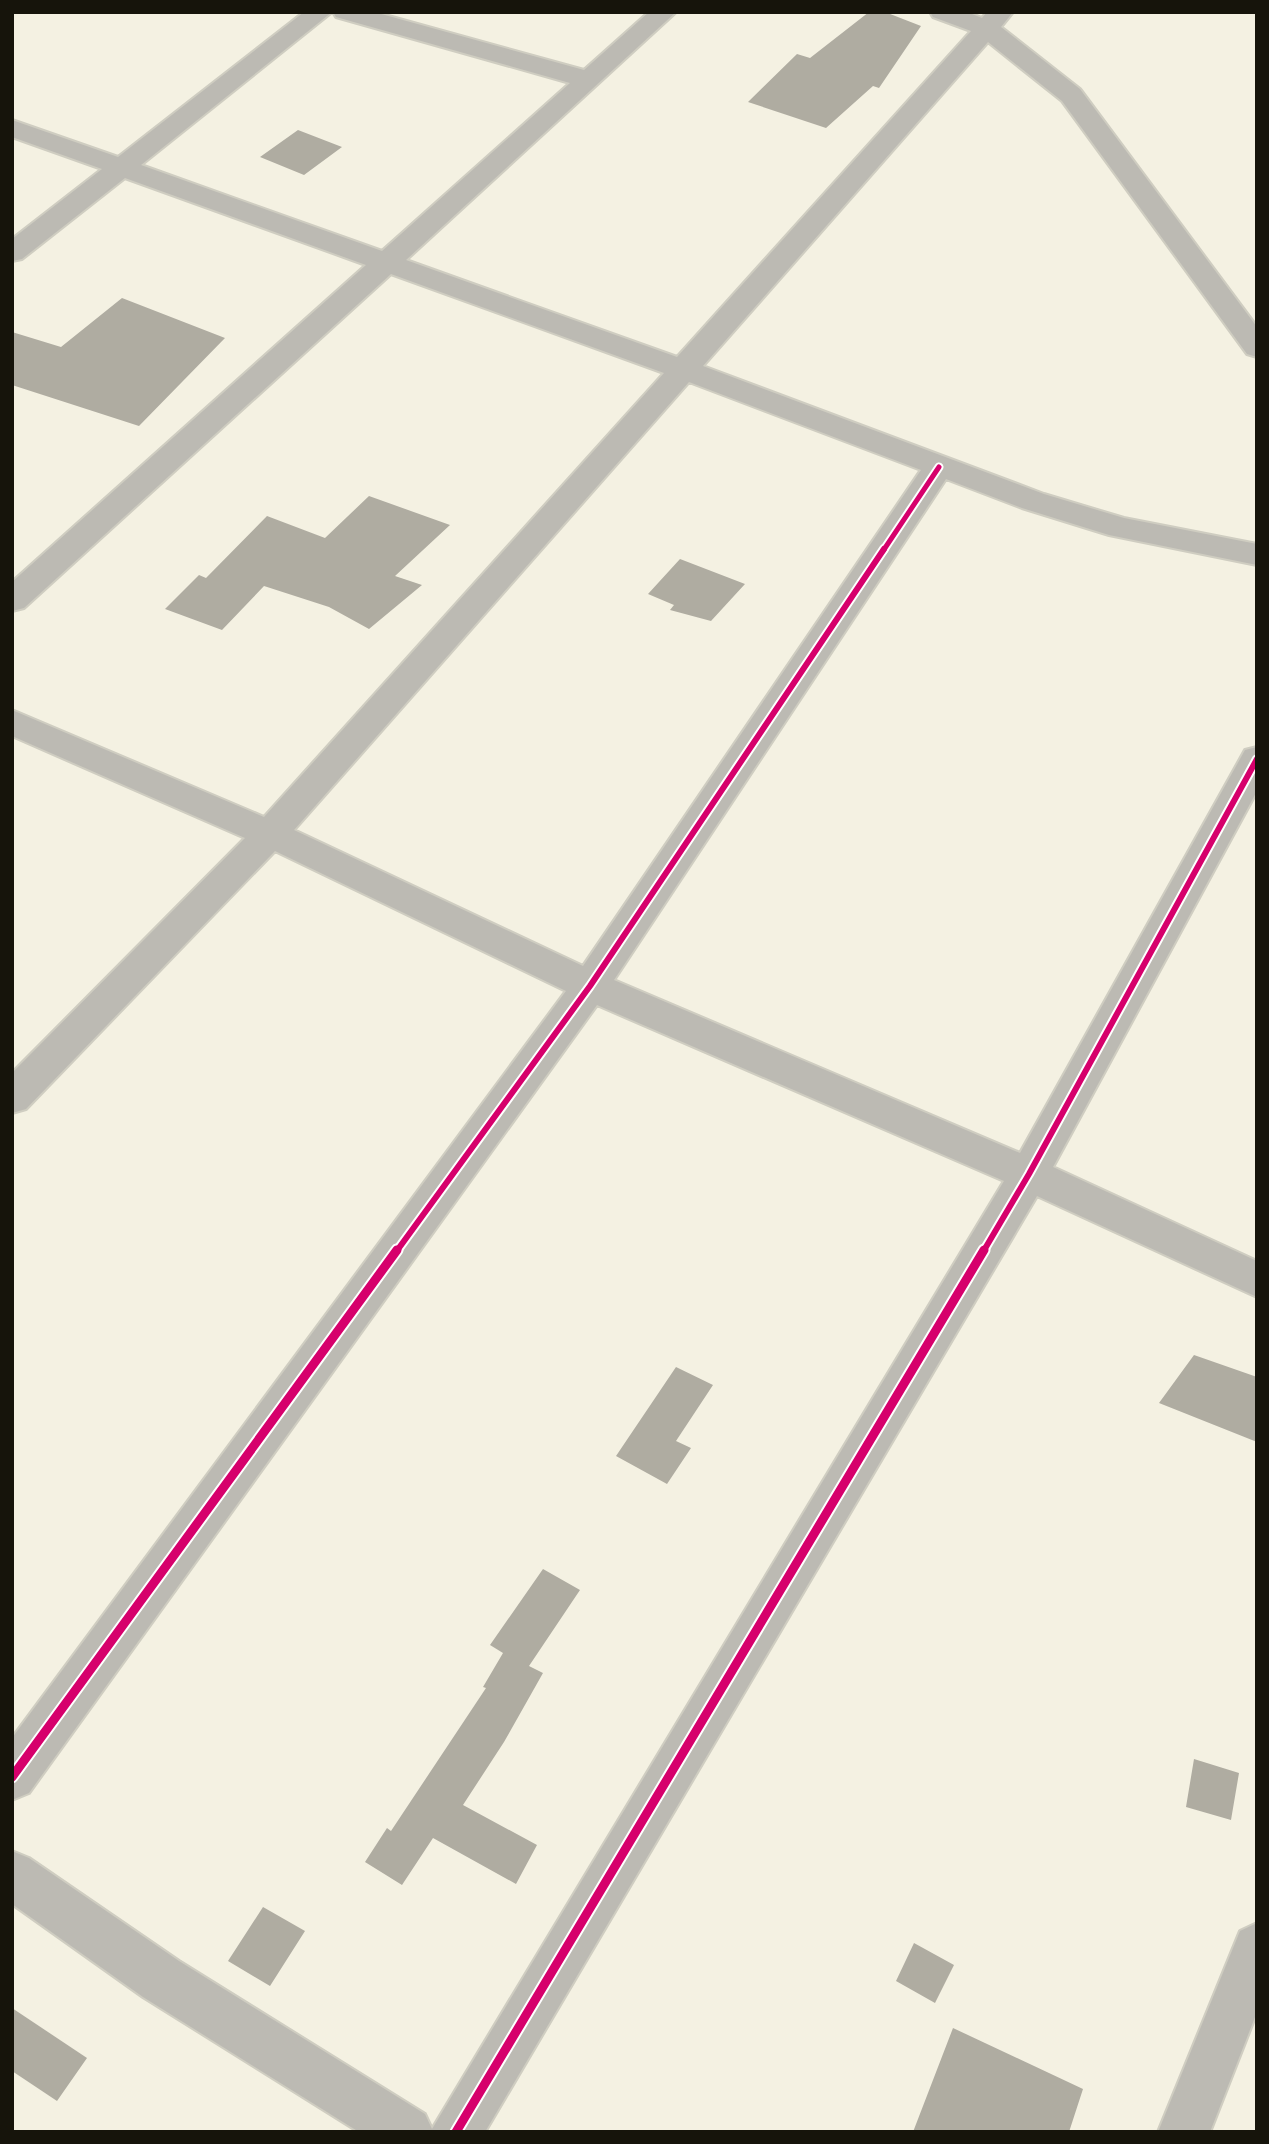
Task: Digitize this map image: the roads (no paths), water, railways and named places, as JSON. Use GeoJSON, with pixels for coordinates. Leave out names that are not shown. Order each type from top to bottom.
{"type":"FeatureCollection","features":[{"type":"Feature","properties":{"kind":"street"},"geometry":{"type":"LineString","coordinates":[[12,253],[320,12]]}},
{"type":"Feature","properties":{"kind":"street"},"geometry":{"type":"LineString","coordinates":[[345,12],[589,80]]}},
{"type":"Feature","properties":{"kind":"street"},"geometry":{"type":"LineString","coordinates":[[12,600],[664,12]]}},
{"type":"Feature","properties":{"kind":"street"},"geometry":{"type":"LineString","coordinates":[[942,12],[993,19],[1071,95],[1257,348]]}},
{"type":"Feature","properties":{"kind":"street"},"geometry":{"type":"LineString","coordinates":[[12,1098],[270,834],[993,19]]}},
{"type":"Feature","properties":{"kind":"street"},"geometry":{"type":"LineString","coordinates":[[12,128],[682,369],[939,467],[1120,528],[1257,555]]}},
{"type":"Feature","properties":{"kind":"street"},"geometry":{"type":"LineString","coordinates":[[12,1777],[590,986],[939,467]]}},
{"type":"Feature","properties":{"kind":"street"},"geometry":{"type":"LineString","coordinates":[[12,722],[270,834],[590,986],[1029,1174],[1257,1280]]}},
{"type":"Feature","properties":{"kind":"street"},"geometry":{"type":"LineString","coordinates":[[456,2132],[1029,1174],[1257,759]]}},
{"type":"Feature","properties":{"kind":"street"},"geometry":{"type":"LineString","coordinates":[[12,1875],[161,1979],[407,2132]]}},
{"type":"Feature","properties":{"kind":"street"},"geometry":{"type":"LineString","coordinates":[[1184,2132],[1257,1948]]}}]}
